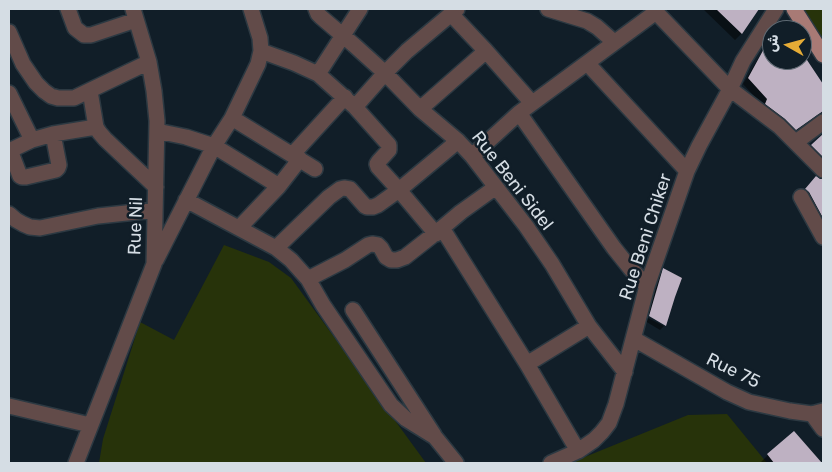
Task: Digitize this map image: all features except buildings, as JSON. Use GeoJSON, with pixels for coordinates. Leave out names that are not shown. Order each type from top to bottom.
{"type":"FeatureCollection","features":[{"type":"Feature","properties":{"kind":"main road"},"geometry":{"type":"LineString","coordinates":[[794,9],[823,54]]}},
{"type":"Feature","properties":{"kind":"street"},"geometry":{"type":"LineString","coordinates":[[68,9],[75,28],[84,35],[91,35],[134,14]]}},
{"type":"Feature","properties":{"kind":"street"},"geometry":{"type":"LineString","coordinates":[[154,264],[214,146],[232,118],[258,64],[261,51],[260,38],[251,9]]}},
{"type":"Feature","properties":{"kind":"street"},"geometry":{"type":"LineString","coordinates":[[318,74],[360,9]]}},
{"type":"Feature","properties":{"kind":"street"},"geometry":{"type":"LineString","coordinates":[[548,9],[597,27],[614,42]]}},
{"type":"Feature","properties":{"kind":"street","name":"Rue Beni Chiker"},"geometry":{"type":"LineString","coordinates":[[551,463],[578,451],[594,440],[609,423],[616,404],[647,286],[687,171],[743,61],[776,9]]}},
{"type":"Feature","properties":{"kind":"street"},"geometry":{"type":"LineString","coordinates":[[472,156],[519,113],[655,10],[730,89],[779,126],[823,170]]}},
{"type":"Feature","properties":{"kind":"street"},"geometry":{"type":"LineString","coordinates":[[239,228],[279,186],[296,157],[350,102],[454,11],[532,103]]}},
{"type":"Feature","properties":{"kind":"street","name":"Rue Beni Sidel"},"geometry":{"type":"LineString","coordinates":[[318,13],[385,73],[420,109],[458,141],[472,156],[526,226],[552,264],[589,326],[624,372]]}},
{"type":"Feature","properties":{"kind":"street","name":"Rue Nil"},"geometry":{"type":"LineString","coordinates":[[76,463],[154,264],[157,131],[154,91],[134,14]]}},
{"type":"Feature","properties":{"kind":"street"},"geometry":{"type":"LineString","coordinates":[[9,32],[17,51],[36,83],[51,96],[58,98],[74,98],[148,62]]}},
{"type":"Feature","properties":{"kind":"street"},"geometry":{"type":"LineString","coordinates":[[261,51],[318,74],[350,102],[389,145],[389,150],[377,164],[378,167],[439,231],[527,364],[578,451]]}},
{"type":"Feature","properties":{"kind":"street"},"geometry":{"type":"LineString","coordinates":[[420,109],[486,51]]}},
{"type":"Feature","properties":{"kind":"street"},"geometry":{"type":"LineString","coordinates":[[587,63],[687,171]]}},
{"type":"Feature","properties":{"kind":"street"},"geometry":{"type":"LineString","coordinates":[[90,91],[96,127],[105,140],[156,186]]}},
{"type":"Feature","properties":{"kind":"street"},"geometry":{"type":"LineString","coordinates":[[9,93],[32,140]]}},
{"type":"Feature","properties":{"kind":"street"},"geometry":{"type":"LineString","coordinates":[[519,113],[614,248],[647,286]]}},
{"type":"Feature","properties":{"kind":"street"},"geometry":{"type":"LineString","coordinates":[[232,118],[315,168]]}},
{"type":"Feature","properties":{"kind":"street"},"geometry":{"type":"LineString","coordinates":[[796,142],[823,122]]}},
{"type":"Feature","properties":{"kind":"street"},"geometry":{"type":"LineString","coordinates":[[53,134],[58,168],[26,177],[20,176],[9,151],[32,140],[53,134],[96,127]]}},
{"type":"Feature","properties":{"kind":"street"},"geometry":{"type":"LineString","coordinates":[[157,131],[186,136],[214,146],[279,186]]}},
{"type":"Feature","properties":{"kind":"street"},"geometry":{"type":"LineString","coordinates":[[276,248],[329,197],[340,189],[350,189],[365,206],[370,208],[378,205],[458,141]]}},
{"type":"Feature","properties":{"kind":"street"},"geometry":{"type":"LineString","coordinates":[[308,279],[372,244],[378,245],[388,259],[394,261],[401,259],[496,187]]}},
{"type":"Feature","properties":{"kind":"street"},"geometry":{"type":"LineString","coordinates":[[801,197],[823,234]]}},
{"type":"Feature","properties":{"kind":"street"},"geometry":{"type":"LineString","coordinates":[[186,200],[276,248],[291,260],[308,279],[323,305],[391,405],[406,420],[435,437]]}},
{"type":"Feature","properties":{"kind":"street"},"geometry":{"type":"LineString","coordinates":[[9,214],[23,224],[40,228],[98,216],[155,210]]}},
{"type":"Feature","properties":{"kind":"street"},"geometry":{"type":"LineString","coordinates":[[353,310],[435,437],[456,463]]}},
{"type":"Feature","properties":{"kind":"street"},"geometry":{"type":"LineString","coordinates":[[527,364],[589,326]]}},
{"type":"Feature","properties":{"kind":"street","name":"Rue 75"},"geometry":{"type":"LineString","coordinates":[[634,339],[727,392],[749,402],[790,412],[817,413]]}},
{"type":"Feature","properties":{"kind":"street"},"geometry":{"type":"LineString","coordinates":[[9,406],[90,425]]}},
{"type":"Feature","properties":{"kind":"street"},"geometry":{"type":"LineString","coordinates":[[817,413],[823,429]]}},
{"type":"Feature","properties":{"kind":"green space"},"geometry":{"type":"Polygon","coordinates":[[[801,9],[823,9],[823,42],[812,26],[812,20],[808,20],[801,9]]]}},
{"type":"Feature","properties":{"kind":"green space"},"geometry":{"type":"Polygon","coordinates":[[[224,245],[269,262],[291,278],[426,463],[99,463],[103,439],[140,322],[174,340],[224,245]]]}},
{"type":"Feature","properties":{"kind":"green space"},"geometry":{"type":"Polygon","coordinates":[[[727,414],[767,463],[570,463],[688,415],[727,414]]]}}]}
